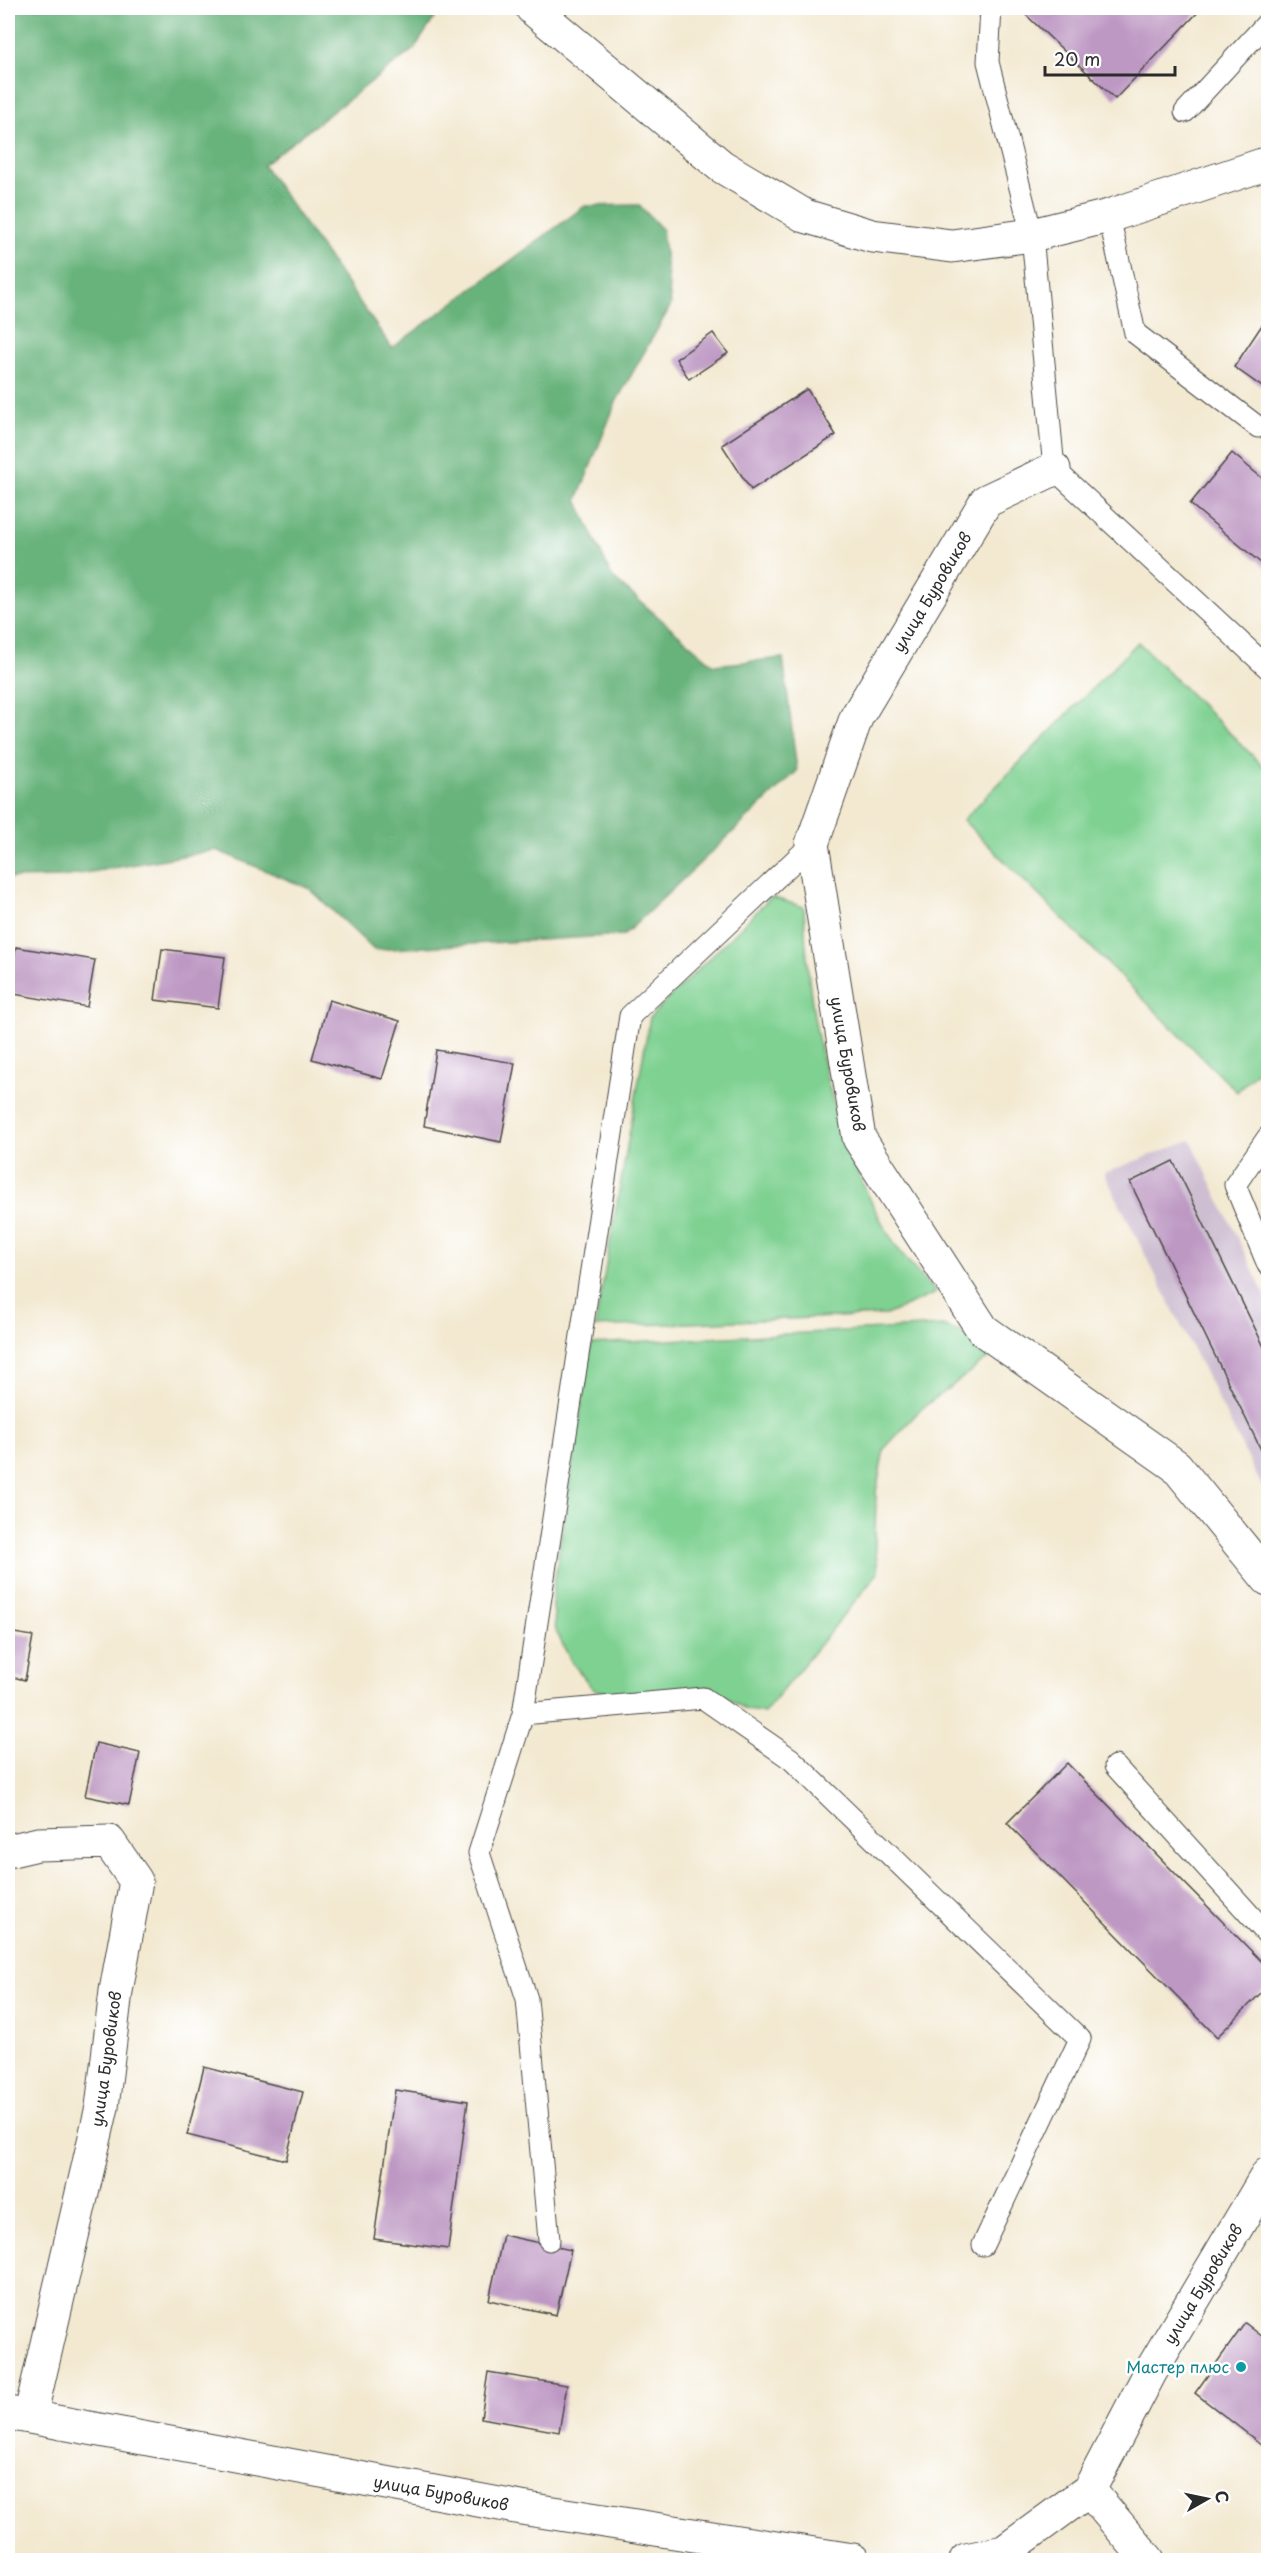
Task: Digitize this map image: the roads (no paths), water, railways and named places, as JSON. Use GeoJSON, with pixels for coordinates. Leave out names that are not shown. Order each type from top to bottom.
{"type":"FeatureCollection","features":[{"type":"Feature","properties":{"kind":"street"},"geometry":{"type":"LineString","coordinates":[[532,8],[721,166],[806,216],[872,236],[952,246],[1032,235],[1110,216],[1267,167]]}},
{"type":"Feature","properties":{"kind":"street","name":"улица Буровиков"},"geometry":{"type":"LineString","coordinates":[[1054,469],[986,501],[856,718],[812,844],[859,1138],[983,1330],[1176,1466],[1269,1579]]}},
{"type":"Feature","properties":{"kind":"street","name":"улица Буровиков"},"geometry":{"type":"LineString","coordinates":[[8,1851],[38,1844],[109,1842],[136,1881],[116,1991],[102,2107],[19,2415],[521,2508],[853,2560]]}},
{"type":"Feature","properties":{"kind":"street","name":"улица Буровиков"},"geometry":{"type":"LineString","coordinates":[[966,2560],[1004,2552],[1089,2490],[1151,2371],[1269,2174]]}},
{"type":"Feature","properties":{"kind":"street"},"geometry":{"type":"LineString","coordinates":[[1089,2490],[1148,2560]]}},
{"type":"Feature","properties":{"kind":"lane"},"geometry":{"type":"LineString","coordinates":[[991,8],[988,62],[1032,235],[1054,469],[1269,668]]}},
{"type":"Feature","properties":{"kind":"lane"},"geometry":{"type":"LineString","coordinates":[[1185,112],[1269,22]]}},
{"type":"Feature","properties":{"kind":"lane"},"geometry":{"type":"LineString","coordinates":[[1110,216],[1135,333],[1258,428]]}},
{"type":"Feature","properties":{"kind":"lane"},"geometry":{"type":"LineString","coordinates":[[549,2240],[527,1999],[479,1853],[523,1714],[630,1016],[812,844]]}},
{"type":"Feature","properties":{"kind":"lane"},"geometry":{"type":"LineString","coordinates":[[1269,1137],[1235,1185],[1269,1265]]}},
{"type":"Feature","properties":{"kind":"lane"},"geometry":{"type":"LineString","coordinates":[[523,1714],[703,1698],[790,1759],[1080,2039],[983,2245]]}},
{"type":"Feature","properties":{"kind":"lane"},"geometry":{"type":"LineString","coordinates":[[1115,1766],[1269,1935]]}},
{"type":"Feature","properties":{"kind":"place","name":"Мастер плюс"},"geometry":{"type":"Point","coordinates":[1241,2367]}}]}
